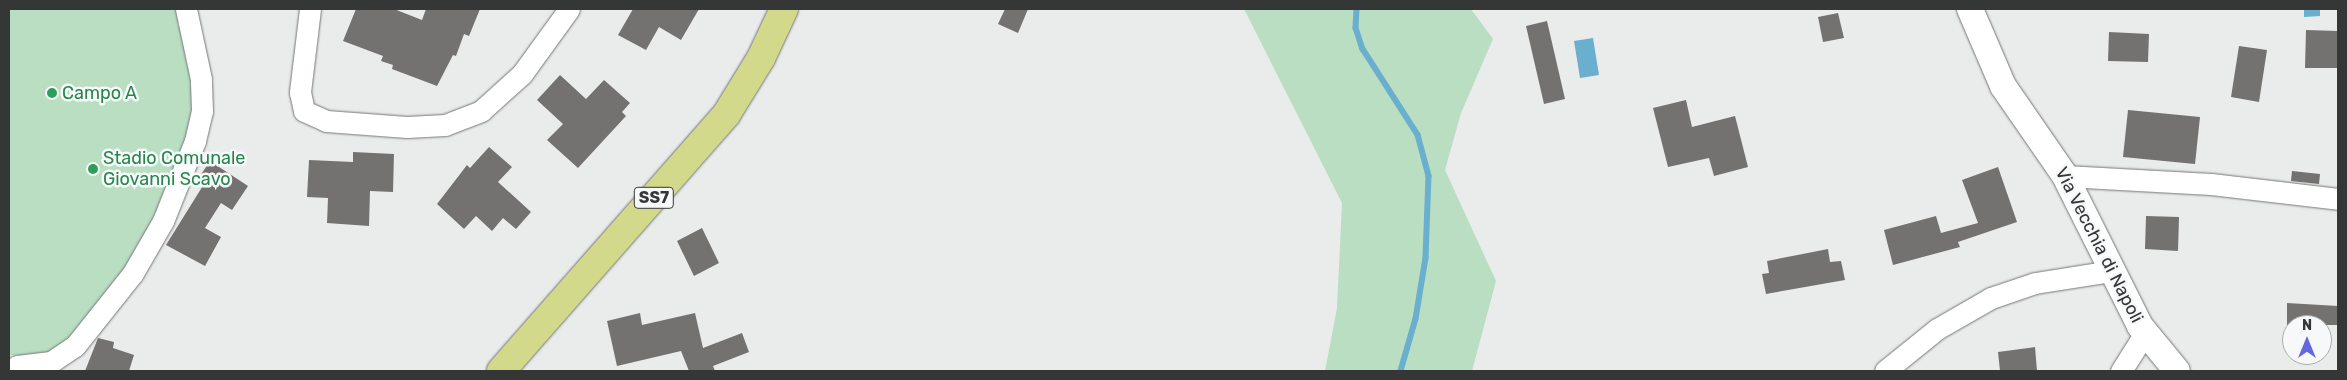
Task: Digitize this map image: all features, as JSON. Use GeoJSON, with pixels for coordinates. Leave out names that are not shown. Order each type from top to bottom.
{"type":"FeatureCollection","features":[{"type":"Feature","properties":{"kind":"main road","name":"SS7"},"geometry":{"type":"LineString","coordinates":[[501,371],[726,115],[761,58],[784,9]]}},
{"type":"Feature","properties":{"kind":"street"},"geometry":{"type":"LineString","coordinates":[[17,367],[51,362],[75,346],[133,273],[163,221],[196,141],[202,111],[201,79],[186,9]]}},
{"type":"Feature","properties":{"kind":"street"},"geometry":{"type":"LineString","coordinates":[[310,9],[300,92],[304,111],[326,121],[407,127],[445,125],[481,111],[522,74],[569,9]]}},
{"type":"Feature","properties":{"kind":"street","name":"Via Vecchia di Napoli"},"geometry":{"type":"LineString","coordinates":[[1970,9],[2003,86],[2065,176],[2145,333],[2165,366]]}},
{"type":"Feature","properties":{"kind":"street"},"geometry":{"type":"LineString","coordinates":[[2065,176],[2211,184],[2338,199]]}},
{"type":"Feature","properties":{"kind":"street"},"geometry":{"type":"LineString","coordinates":[[1885,371],[1937,329],[1992,298],[2035,283],[2112,270]]}},
{"type":"Feature","properties":{"kind":"street"},"geometry":{"type":"LineString","coordinates":[[2121,371],[2145,333]]}},
{"type":"Feature","properties":{"kind":"green space","name":"Stadio Comunale Giovanni Scavo"},"geometry":{"type":"Polygon","coordinates":[[[9,9],[178,9],[181,20],[177,24],[185,35],[197,98],[189,141],[135,257],[60,349],[42,356],[9,355],[9,9]]]}},
{"type":"Feature","properties":{"kind":"green space"},"geometry":{"type":"Polygon","coordinates":[[[1244,9],[1471,9],[1493,39],[1461,113],[1445,170],[1496,281],[1472,371],[1325,371],[1337,308],[1342,203],[1244,9]]]}},
{"type":"Feature","properties":{"kind":"water"},"geometry":{"type":"Polygon","coordinates":[[[2304,9],[2320,9],[2320,16],[2304,17],[2304,9]]]}},
{"type":"Feature","properties":{"kind":"water"},"geometry":{"type":"Polygon","coordinates":[[[1593,38],[1599,75],[1580,78],[1574,41],[1593,38]]]}},
{"type":"Feature","properties":{"kind":"building"},"geometry":{"type":"Polygon","coordinates":[[[356,9],[394,9],[422,20],[426,9],[480,9],[469,36],[464,34],[456,56],[453,55],[437,86],[392,69],[393,65],[381,61],[383,56],[343,41],[356,9]]]}},
{"type":"Feature","properties":{"kind":"building"},"geometry":{"type":"Polygon","coordinates":[[[633,9],[699,9],[681,40],[659,27],[646,50],[618,35],[633,9]]]}},
{"type":"Feature","properties":{"kind":"building"},"geometry":{"type":"Polygon","coordinates":[[[1005,9],[1028,9],[1018,33],[998,24],[1005,9]]]}},
{"type":"Feature","properties":{"kind":"building"},"geometry":{"type":"Polygon","coordinates":[[[1838,13],[1844,38],[1823,42],[1818,17],[1838,13]]]}},
{"type":"Feature","properties":{"kind":"building"},"geometry":{"type":"Polygon","coordinates":[[[1547,21],[1565,99],[1544,104],[1526,26],[1547,21]]]}},
{"type":"Feature","properties":{"kind":"building"},"geometry":{"type":"Polygon","coordinates":[[[2306,30],[2338,31],[2338,68],[2305,68],[2306,30]]]}},
{"type":"Feature","properties":{"kind":"building"},"geometry":{"type":"Polygon","coordinates":[[[2109,32],[2149,34],[2148,62],[2108,61],[2109,32]]]}},
{"type":"Feature","properties":{"kind":"building"},"geometry":{"type":"Polygon","coordinates":[[[2239,46],[2267,50],[2259,102],[2231,97],[2239,46]]]}},
{"type":"Feature","properties":{"kind":"building"},"geometry":{"type":"Polygon","coordinates":[[[560,75],[586,99],[604,80],[630,103],[622,112],[626,116],[578,168],[547,140],[563,124],[537,100],[560,75]]]}},
{"type":"Feature","properties":{"kind":"building"},"geometry":{"type":"Polygon","coordinates":[[[1686,100],[1692,127],[1735,116],[1748,167],[1714,176],[1709,158],[1668,167],[1653,108],[1686,100]]]}},
{"type":"Feature","properties":{"kind":"building"},"geometry":{"type":"Polygon","coordinates":[[[2128,110],[2200,117],[2195,164],[2123,157],[2128,110]]]}},
{"type":"Feature","properties":{"kind":"building"},"geometry":{"type":"Polygon","coordinates":[[[489,147],[512,167],[498,182],[531,212],[516,229],[503,218],[492,231],[476,216],[464,229],[437,204],[467,165],[470,168],[489,147]]]}},
{"type":"Feature","properties":{"kind":"building"},"geometry":{"type":"Polygon","coordinates":[[[353,152],[394,154],[393,192],[370,191],[369,226],[327,223],[328,198],[307,197],[309,160],[353,162],[353,152]]]}},
{"type":"Feature","properties":{"kind":"building"},"geometry":{"type":"Polygon","coordinates":[[[210,161],[248,186],[232,210],[221,203],[205,228],[221,237],[205,266],[166,245],[204,184],[198,179],[210,161]]]}},
{"type":"Feature","properties":{"kind":"building"},"geometry":{"type":"Polygon","coordinates":[[[1998,167],[2017,222],[1958,242],[1960,247],[1893,265],[1884,230],[1936,216],[1941,233],[1978,223],[1962,180],[1998,167]]]}},
{"type":"Feature","properties":{"kind":"building"},"geometry":{"type":"Polygon","coordinates":[[[2292,171],[2320,174],[2319,184],[2291,181],[2292,171]]]}},
{"type":"Feature","properties":{"kind":"building"},"geometry":{"type":"Polygon","coordinates":[[[2146,216],[2179,217],[2178,251],[2145,249],[2146,216]]]}},
{"type":"Feature","properties":{"kind":"building"},"geometry":{"type":"Polygon","coordinates":[[[702,228],[719,263],[694,276],[677,241],[702,228]]]}},
{"type":"Feature","properties":{"kind":"building"},"geometry":{"type":"Polygon","coordinates":[[[1828,249],[1830,262],[1841,261],[1845,280],[1766,294],[1762,274],[1769,273],[1767,261],[1828,249]]]}},
{"type":"Feature","properties":{"kind":"building"},"geometry":{"type":"Polygon","coordinates":[[[2287,303],[2338,306],[2338,325],[2332,325],[2332,315],[2287,315],[2287,303]]]}},
{"type":"Feature","properties":{"kind":"building"},"geometry":{"type":"Polygon","coordinates":[[[640,313],[642,325],[695,313],[703,348],[742,333],[749,352],[713,366],[715,371],[689,371],[681,351],[617,366],[607,321],[640,313]]]}},
{"type":"Feature","properties":{"kind":"building"},"geometry":{"type":"Polygon","coordinates":[[[98,338],[114,342],[113,348],[134,355],[129,371],[85,371],[98,338]]]}},
{"type":"Feature","properties":{"kind":"building"},"geometry":{"type":"Polygon","coordinates":[[[2035,347],[2037,371],[2000,371],[1998,352],[2035,347]]]}},
{"type":"Feature","properties":{"kind":"waterway"},"geometry":{"type":"LineString","coordinates":[[1357,9],[1356,28],[1363,49],[1418,135],[1429,176],[1426,258],[1416,319],[1401,371]]}},
{"type":"Feature","properties":{"kind":"place","name":"Campo A"},"geometry":{"type":"Point","coordinates":[52,93]}},
{"type":"Feature","properties":{"kind":"place","name":"Stadio Comunale Giovanni Scavo"},"geometry":{"type":"Point","coordinates":[93,169]}}]}
